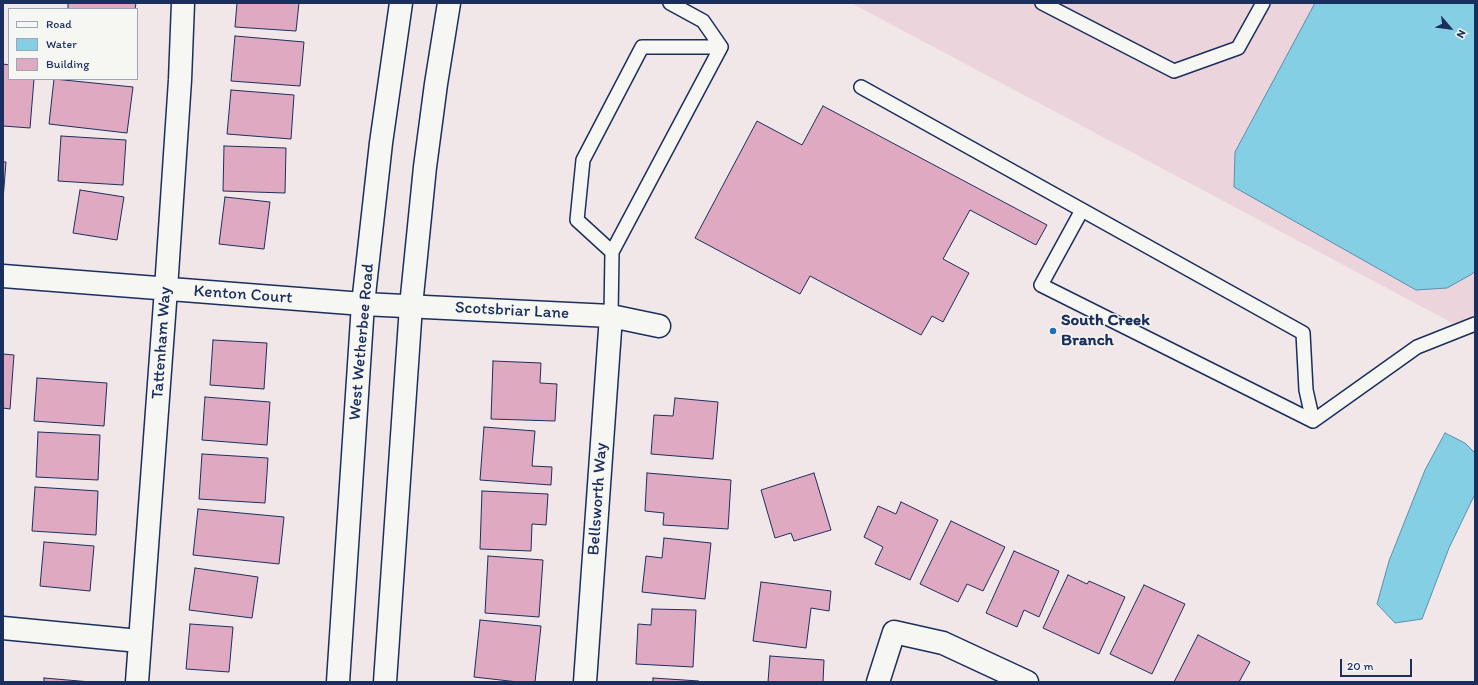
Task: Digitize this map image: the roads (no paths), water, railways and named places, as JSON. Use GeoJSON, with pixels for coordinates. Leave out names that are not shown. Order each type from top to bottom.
{"type":"FeatureCollection","features":[{"type":"Feature","properties":{"kind":"street","name":"Tattenham Way"},"geometry":{"type":"LineString","coordinates":[[137,682],[166,289],[180,80],[183,3]]}},
{"type":"Feature","properties":{"kind":"street","name":"West Wetherbee Road"},"geometry":{"type":"LineString","coordinates":[[338,682],[363,304],[381,143],[401,3]]}},
{"type":"Feature","properties":{"kind":"street"},"geometry":{"type":"LineString","coordinates":[[385,682],[412,306],[425,167],[449,3]]}},
{"type":"Feature","properties":{"kind":"street","name":"Kenton Court"},"geometry":{"type":"LineString","coordinates":[[3,276],[363,304]]}},
{"type":"Feature","properties":{"kind":"street","name":"Scotsbriar Lane"},"geometry":{"type":"LineString","coordinates":[[363,304],[611,316],[659,326]]}},
{"type":"Feature","properties":{"kind":"street","name":"Bellsworth Way"},"geometry":{"type":"LineString","coordinates":[[585,682],[611,316]]}},
{"type":"Feature","properties":{"kind":"street"},"geometry":{"type":"LineString","coordinates":[[3,628],[139,641]]}},
{"type":"Feature","properties":{"kind":"street"},"geometry":{"type":"LineString","coordinates":[[878,682],[894,632],[943,643],[1027,682]]}},
{"type":"Feature","properties":{"kind":"lane"},"geometry":{"type":"LineString","coordinates":[[670,3],[703,21],[721,47]]}},
{"type":"Feature","properties":{"kind":"lane"},"geometry":{"type":"LineString","coordinates":[[1042,3],[1174,71],[1238,48],[1263,3]]}},
{"type":"Feature","properties":{"kind":"lane"},"geometry":{"type":"LineString","coordinates":[[612,252],[577,220],[583,160],[642,47],[721,47]]}},
{"type":"Feature","properties":{"kind":"lane"},"geometry":{"type":"LineString","coordinates":[[611,316],[612,252],[721,47]]}},
{"type":"Feature","properties":{"kind":"lane"},"geometry":{"type":"LineString","coordinates":[[860,87],[1303,333],[1306,390],[1313,421]]}},
{"type":"Feature","properties":{"kind":"lane"},"geometry":{"type":"LineString","coordinates":[[1082,210],[1041,286],[1313,421]]}},
{"type":"Feature","properties":{"kind":"lane"},"geometry":{"type":"LineString","coordinates":[[1313,421],[1417,347],[1475,324]]}},
{"type":"Feature","properties":{"kind":"water"},"geometry":{"type":"Polygon","coordinates":[[[1315,3],[1475,3],[1475,271],[1447,288],[1416,290],[1234,187],[1235,152],[1315,3]]]}},
{"type":"Feature","properties":{"kind":"water"},"geometry":{"type":"Polygon","coordinates":[[[1445,433],[1465,443],[1475,453],[1475,494],[1449,548],[1422,619],[1395,623],[1377,604],[1389,561],[1425,470],[1445,433]]]}},
{"type":"Feature","properties":{"kind":"place","name":"South Creek Branch"},"geometry":{"type":"Point","coordinates":[1053,331]}}]}
